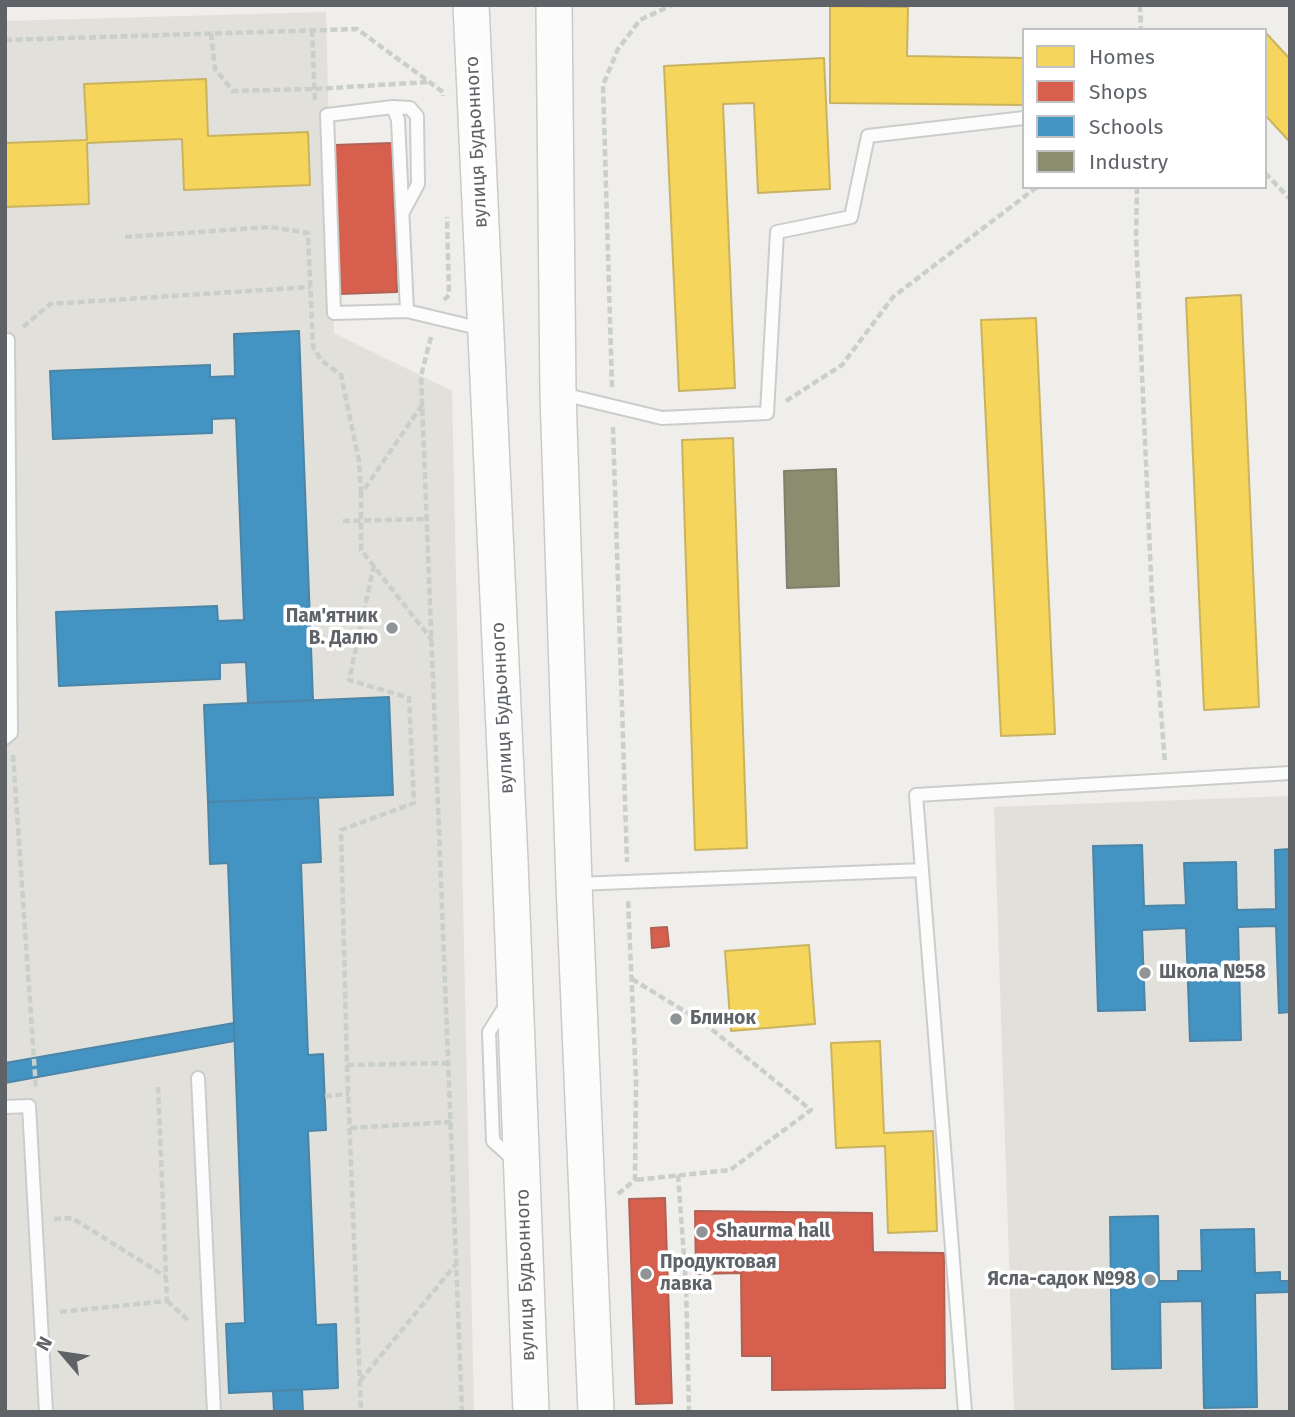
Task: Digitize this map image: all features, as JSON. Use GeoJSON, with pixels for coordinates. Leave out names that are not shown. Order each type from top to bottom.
{"type":"FeatureCollection","features":[{"type":"Feature","properties":{"kind":"main road","name":"вулиця Будьонного"},"geometry":{"type":"LineString","coordinates":[[471,5],[531,1412]]}},
{"type":"Feature","properties":{"kind":"main road"},"geometry":{"type":"LineString","coordinates":[[554,5],[558,393],[573,884],[596,1412]]}},
{"type":"Feature","properties":{"kind":"lane"},"geometry":{"type":"LineString","coordinates":[[403,213],[418,184],[417,116],[410,108],[393,107],[327,115],[334,313],[407,311],[486,330]]}},
{"type":"Feature","properties":{"kind":"lane"},"geometry":{"type":"LineString","coordinates":[[393,107],[398,120],[407,311]]}},
{"type":"Feature","properties":{"kind":"lane"},"geometry":{"type":"LineString","coordinates":[[558,393],[662,418],[767,413],[777,232],[851,217],[868,136],[1022,118]]}},
{"type":"Feature","properties":{"kind":"lane"},"geometry":{"type":"LineString","coordinates":[[8,340],[8,736]]}},
{"type":"Feature","properties":{"kind":"lane"},"geometry":{"type":"LineString","coordinates":[[965,1412],[916,794],[1290,773]]}},
{"type":"Feature","properties":{"kind":"lane"},"geometry":{"type":"LineString","coordinates":[[573,884],[922,870]]}},
{"type":"Feature","properties":{"kind":"lane"},"geometry":{"type":"LineString","coordinates":[[198,1078],[214,1412]]}},
{"type":"Feature","properties":{"kind":"lane"},"geometry":{"type":"LineString","coordinates":[[5,1107],[29,1106],[46,1412]]}},
{"type":"Feature","properties":{"kind":"path"},"geometry":{"type":"LineString","coordinates":[[635,1180],[636,1081],[627,882],[603,85],[618,49],[640,20],[672,5]]}},
{"type":"Feature","properties":{"kind":"path"},"geometry":{"type":"LineString","coordinates":[[1140,5],[1141,28]]}},
{"type":"Feature","properties":{"kind":"path"},"geometry":{"type":"LineString","coordinates":[[5,40],[357,29],[443,92],[443,106]]}},
{"type":"Feature","properties":{"kind":"path"},"geometry":{"type":"LineString","coordinates":[[211,33],[215,69],[233,91],[428,82]]}},
{"type":"Feature","properties":{"kind":"path"},"geometry":{"type":"LineString","coordinates":[[1267,175],[1290,199]]}},
{"type":"Feature","properties":{"kind":"path"},"geometry":{"type":"LineString","coordinates":[[767,413],[842,365],[892,297],[1034,189]]}},
{"type":"Feature","properties":{"kind":"path"},"geometry":{"type":"LineString","coordinates":[[1137,189],[1136,237],[1151,585],[1167,780]]}},
{"type":"Feature","properties":{"kind":"path"},"geometry":{"type":"LineString","coordinates":[[447,214],[449,295],[438,305],[421,376],[462,1412]]}},
{"type":"Feature","properties":{"kind":"path"},"geometry":{"type":"LineString","coordinates":[[125,237],[270,227],[308,233],[313,347],[321,360],[341,375],[359,461],[361,550],[432,640]]}},
{"type":"Feature","properties":{"kind":"path"},"geometry":{"type":"LineString","coordinates":[[8,340],[50,303],[310,287]]}},
{"type":"Feature","properties":{"kind":"path"},"geometry":{"type":"LineString","coordinates":[[360,494],[423,404]]}},
{"type":"Feature","properties":{"kind":"path"},"geometry":{"type":"LineString","coordinates":[[343,522],[427,519]]}},
{"type":"Feature","properties":{"kind":"path"},"geometry":{"type":"LineString","coordinates":[[361,1412],[341,830],[414,803],[409,698],[349,680],[373,565]]}},
{"type":"Feature","properties":{"kind":"path"},"geometry":{"type":"LineString","coordinates":[[8,736],[37,1087],[29,1106]]}},
{"type":"Feature","properties":{"kind":"path"},"geometry":{"type":"LineString","coordinates":[[615,1196],[635,1180],[730,1170],[811,1110],[704,1023],[632,978]]}},
{"type":"Feature","properties":{"kind":"path"},"geometry":{"type":"LineString","coordinates":[[347,1065],[449,1063]]}},
{"type":"Feature","properties":{"kind":"path"},"geometry":{"type":"LineString","coordinates":[[40,1314],[167,1301],[158,1087]]}},
{"type":"Feature","properties":{"kind":"path"},"geometry":{"type":"LineString","coordinates":[[325,1096],[349,1094]]}},
{"type":"Feature","properties":{"kind":"path"},"geometry":{"type":"LineString","coordinates":[[350,1128],[451,1122]]}},
{"type":"Feature","properties":{"kind":"path"},"geometry":{"type":"LineString","coordinates":[[678,1175],[686,1284],[689,1412]]}},
{"type":"Feature","properties":{"kind":"path"},"geometry":{"type":"LineString","coordinates":[[35,1220],[72,1219],[166,1277]]}},
{"type":"Feature","properties":{"kind":"path"},"geometry":{"type":"LineString","coordinates":[[359,1381],[456,1264]]}},
{"type":"Feature","properties":{"kind":"shaded area"},"geometry":{"type":"Polygon","coordinates":[[[326,12],[334,333],[452,391],[474,1412],[5,1412],[5,21],[326,12]]]}},
{"type":"Feature","properties":{"kind":"shaded area"},"geometry":{"type":"Polygon","coordinates":[[[1290,796],[1290,1412],[1014,1412],[994,807],[1290,796]]]}},
{"type":"Feature","properties":{"kind":"building: Homes"},"geometry":{"type":"Polygon","coordinates":[[[830,6],[908,7],[907,56],[1022,58],[1022,105],[830,103],[830,6]]]}},
{"type":"Feature","properties":{"kind":"building: Homes"},"geometry":{"type":"Polygon","coordinates":[[[1267,34],[1290,59],[1290,142],[1267,117],[1267,34]]]}},
{"type":"Feature","properties":{"kind":"building: Homes"},"geometry":{"type":"Polygon","coordinates":[[[824,58],[830,189],[758,193],[754,103],[723,104],[735,388],[679,391],[664,66],[824,58]]]}},
{"type":"Feature","properties":{"kind":"building: Homes"},"geometry":{"type":"Polygon","coordinates":[[[206,79],[208,136],[308,132],[310,185],[184,190],[182,139],[87,143],[89,204],[5,207],[5,143],[87,140],[84,84],[206,79]]]}},
{"type":"Feature","properties":{"kind":"building: Homes"},"geometry":{"type":"Polygon","coordinates":[[[1241,295],[1259,707],[1204,710],[1186,298],[1241,295]]]}},
{"type":"Feature","properties":{"kind":"building: Homes"},"geometry":{"type":"Polygon","coordinates":[[[1036,318],[1055,734],[1001,736],[981,320],[1036,318]]]}},
{"type":"Feature","properties":{"kind":"building: Homes"},"geometry":{"type":"Polygon","coordinates":[[[733,438],[747,848],[695,850],[682,440],[733,438]]]}},
{"type":"Feature","properties":{"kind":"building: Homes"},"geometry":{"type":"Polygon","coordinates":[[[809,945],[815,1024],[731,1031],[725,951],[809,945]]]}},
{"type":"Feature","properties":{"kind":"building: Homes"},"geometry":{"type":"Polygon","coordinates":[[[880,1041],[884,1133],[933,1131],[937,1231],[888,1233],[885,1146],[836,1148],[831,1043],[880,1041]]]}},
{"type":"Feature","properties":{"kind":"building: Shops"},"geometry":{"type":"Polygon","coordinates":[[[392,143],[397,292],[340,294],[334,145],[392,143]]]}},
{"type":"Feature","properties":{"kind":"building: Shops"},"geometry":{"type":"Polygon","coordinates":[[[667,927],[669,946],[652,948],[651,928],[667,927]]]}},
{"type":"Feature","properties":{"kind":"building: Shops"},"geometry":{"type":"Polygon","coordinates":[[[665,1198],[672,1403],[636,1404],[629,1199],[665,1198]]]}},
{"type":"Feature","properties":{"kind":"building: Shops"},"geometry":{"type":"Polygon","coordinates":[[[695,1211],[872,1213],[873,1252],[944,1253],[945,1388],[772,1390],[772,1356],[742,1356],[741,1273],[696,1274],[695,1211]]]}},
{"type":"Feature","properties":{"kind":"building: Schools"},"geometry":{"type":"Polygon","coordinates":[[[299,331],[313,700],[248,703],[246,662],[220,663],[220,679],[59,686],[56,612],[217,606],[218,621],[244,620],[236,418],[212,419],[212,433],[53,439],[50,371],[210,365],[210,377],[235,376],[234,334],[299,331]]]}},
{"type":"Feature","properties":{"kind":"building: Schools"},"geometry":{"type":"Polygon","coordinates":[[[389,697],[393,795],[208,802],[204,705],[389,697]]]}},
{"type":"Feature","properties":{"kind":"building: Schools"},"geometry":{"type":"Polygon","coordinates":[[[318,798],[321,862],[301,863],[308,1055],[323,1054],[326,1130],[308,1131],[316,1325],[336,1324],[338,1388],[229,1393],[226,1324],[245,1323],[228,863],[210,864],[208,802],[318,798]]]}},
{"type":"Feature","properties":{"kind":"building: Schools"},"geometry":{"type":"Polygon","coordinates":[[[1142,845],[1144,906],[1186,905],[1184,863],[1236,862],[1237,910],[1276,909],[1275,850],[1290,849],[1290,1012],[1279,1013],[1276,926],[1238,927],[1241,1040],[1190,1041],[1186,928],[1142,930],[1145,1010],[1098,1011],[1093,846],[1142,845]]]}},
{"type":"Feature","properties":{"kind":"building: Schools"},"geometry":{"type":"Polygon","coordinates":[[[234,1023],[234,1041],[5,1083],[5,1063],[234,1023]]]}},
{"type":"Feature","properties":{"kind":"building: Schools"},"geometry":{"type":"Polygon","coordinates":[[[1158,1216],[1159,1281],[1178,1281],[1178,1271],[1202,1271],[1201,1230],[1254,1229],[1255,1273],[1280,1272],[1280,1281],[1290,1281],[1290,1292],[1255,1293],[1257,1407],[1204,1408],[1202,1301],[1160,1302],[1161,1368],[1112,1369],[1110,1217],[1158,1216]]]}},
{"type":"Feature","properties":{"kind":"building: Schools"},"geometry":{"type":"Polygon","coordinates":[[[302,1390],[303,1412],[274,1412],[273,1391],[302,1390]]]}},
{"type":"Feature","properties":{"kind":"building: Industry"},"geometry":{"type":"Polygon","coordinates":[[[836,469],[839,586],[787,588],[784,471],[836,469]]]}},
{"type":"Feature","properties":{"kind":"place","name":"Пам'ятник В. Далю"},"geometry":{"type":"Point","coordinates":[392,628]}},
{"type":"Feature","properties":{"kind":"place","name":"Школа №58"},"geometry":{"type":"Point","coordinates":[1145,973]}},
{"type":"Feature","properties":{"kind":"place","name":"Блинок"},"geometry":{"type":"Point","coordinates":[676,1019]}},
{"type":"Feature","properties":{"kind":"place","name":"Shaurma hall"},"geometry":{"type":"Point","coordinates":[702,1232]}},
{"type":"Feature","properties":{"kind":"place","name":"Продуктовая лавка"},"geometry":{"type":"Point","coordinates":[646,1274]}},
{"type":"Feature","properties":{"kind":"place","name":"Ясла-садок №98"},"geometry":{"type":"Point","coordinates":[1150,1280]}}]}
